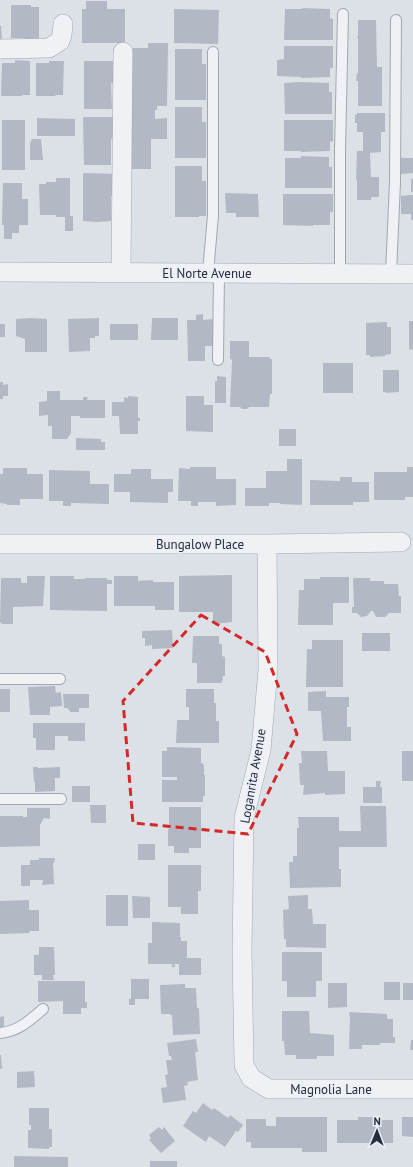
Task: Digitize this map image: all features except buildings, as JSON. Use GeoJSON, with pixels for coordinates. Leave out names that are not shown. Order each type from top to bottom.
{"type":"FeatureCollection","features":[{"type":"Feature","properties":{"kind":"street"},"geometry":{"type":"LineString","coordinates":[[0,49],[49,48],[60,41],[63,24]]}},
{"type":"Feature","properties":{"kind":"street"},"geometry":{"type":"LineString","coordinates":[[121,272],[123,52]]}},
{"type":"Feature","properties":{"kind":"street","name":"El Norte Avenue"},"geometry":{"type":"LineString","coordinates":[[0,272],[413,274]]}},
{"type":"Feature","properties":{"kind":"street","name":"Bungalow Place"},"geometry":{"type":"LineString","coordinates":[[0,544],[267,544],[401,542]]}},
{"type":"Feature","properties":{"kind":"street","name":"Loganrita Avenue"},"geometry":{"type":"LineString","coordinates":[[251,1078],[244,1065],[242,951],[244,818],[261,750],[268,669],[267,544]]}},
{"type":"Feature","properties":{"kind":"street","name":"Magnolia Lane"},"geometry":{"type":"LineString","coordinates":[[251,1078],[269,1089],[413,1089]]}},
{"type":"Feature","properties":{"kind":"lane"},"geometry":{"type":"LineString","coordinates":[[340,274],[340,150],[343,14]]}},
{"type":"Feature","properties":{"kind":"lane"},"geometry":{"type":"LineString","coordinates":[[391,274],[395,182],[396,20]]}},
{"type":"Feature","properties":{"kind":"lane"},"geometry":{"type":"LineString","coordinates":[[213,52],[213,273],[218,360]]}},
{"type":"Feature","properties":{"kind":"lane"},"geometry":{"type":"LineString","coordinates":[[0,679],[60,679]]}},
{"type":"Feature","properties":{"kind":"lane"},"geometry":{"type":"LineString","coordinates":[[0,799],[61,798]]}},
{"type":"Feature","properties":{"kind":"lane"},"geometry":{"type":"LineString","coordinates":[[0,1033],[12,1032],[28,1022],[43,1009]]}},
{"type":"Feature","properties":{"kind":"highlighted area"},"geometry":{"type":"Polygon","coordinates":[[[201,615],[265,652],[297,734],[248,834],[133,823],[123,701],[201,615]]]}}]}
